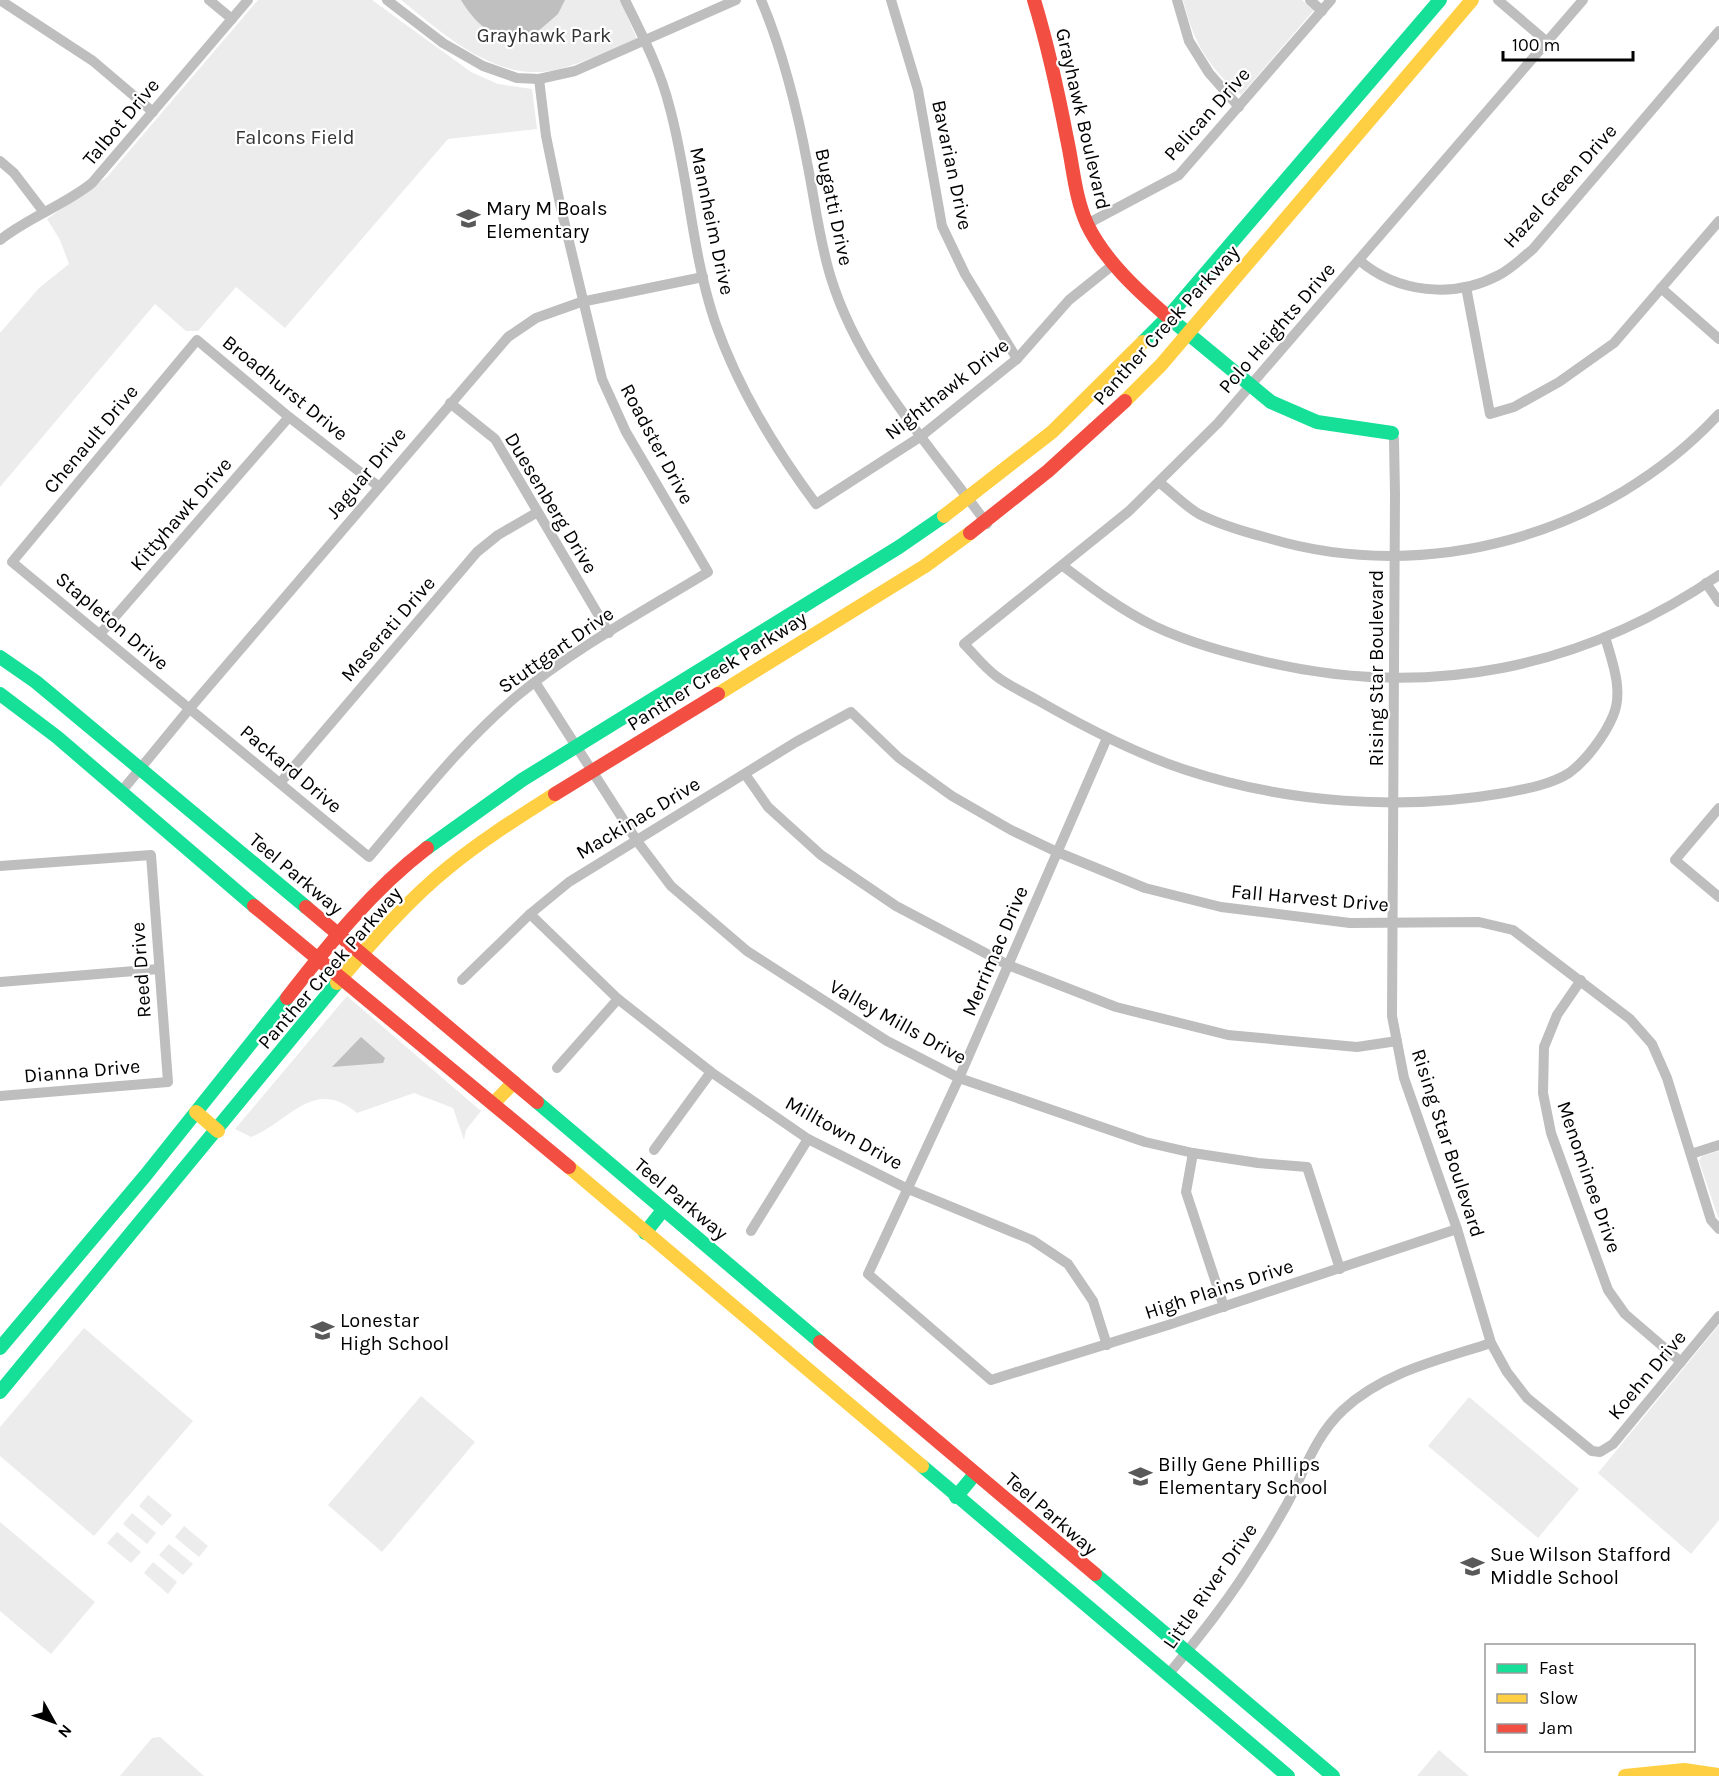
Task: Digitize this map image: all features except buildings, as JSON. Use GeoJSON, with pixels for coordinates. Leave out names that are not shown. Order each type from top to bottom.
{"type":"FeatureCollection","features":[{"type":"Feature","properties":{"kind":"main road","name":"Grayhawk Boulevard"},"geometry":{"type":"LineString","coordinates":[[1034,0],[1051,57],[1077,190],[1087,224],[1114,264],[1134,287],[1168,317],[1271,402],[1317,422],[1392,433]]}},
{"type":"Feature","properties":{"kind":"main road","name":"Panther Creek Parkway"},"geometry":{"type":"LineString","coordinates":[[0,1348],[196,1113],[316,959],[398,870],[469,816],[899,547],[969,499],[1052,432],[1168,317],[1440,0]]}},
{"type":"Feature","properties":{"kind":"main road","name":"Panther Creek Parkway"},"geometry":{"type":"LineString","coordinates":[[0,1392],[218,1131],[340,980],[448,868],[515,819],[925,566],[987,524],[1087,438],[1153,373],[1473,0]]}},
{"type":"Feature","properties":{"kind":"main road","name":"Teel Parkway"},"geometry":{"type":"LineString","coordinates":[[0,657],[36,682],[363,955],[1186,1654],[1333,1776]]}},
{"type":"Feature","properties":{"kind":"main road"},"geometry":{"type":"LineString","coordinates":[[0,694],[50,731],[340,980],[429,1049],[1167,1676],[1288,1776]]}},
{"type":"Feature","properties":{"kind":"main road"},"geometry":{"type":"LineString","coordinates":[[493,1104],[514,1082]]}},
{"type":"Feature","properties":{"kind":"main road"},"geometry":{"type":"LineString","coordinates":[[196,1113],[218,1131]]}},
{"type":"Feature","properties":{"kind":"main road"},"geometry":{"type":"LineString","coordinates":[[645,1233],[663,1210]]}},
{"type":"Feature","properties":{"kind":"main road"},"geometry":{"type":"LineString","coordinates":[[51,1288],[73,1306]]}},
{"type":"Feature","properties":{"kind":"main road"},"geometry":{"type":"LineString","coordinates":[[956,1497],[975,1474]]}},
{"type":"Feature","properties":{"kind":"main road"},"geometry":{"type":"LineString","coordinates":[[1625,1776],[1657,1771],[1707,1771],[1719,1775]]}},
{"type":"Feature","properties":{"kind":"street"},"geometry":{"type":"LineString","coordinates":[[0,0],[13,11],[93,61],[153,112]]}},
{"type":"Feature","properties":{"kind":"street"},"geometry":{"type":"LineString","coordinates":[[209,0],[232,19]]}},
{"type":"Feature","properties":{"kind":"street","name":"Talbot Drive"},"geometry":{"type":"LineString","coordinates":[[0,240],[21,223],[76,196],[92,183],[248,0]]}},
{"type":"Feature","properties":{"kind":"street"},"geometry":{"type":"LineString","coordinates":[[387,0],[443,43],[483,66],[517,78],[539,79],[576,71],[736,0]]}},
{"type":"Feature","properties":{"kind":"street","name":"Mannheim Drive"},"geometry":{"type":"LineString","coordinates":[[625,0],[669,103],[703,277],[716,323],[746,394],[789,468],[816,504]]}},
{"type":"Feature","properties":{"kind":"street","name":"Bugatti Drive"},"geometry":{"type":"LineString","coordinates":[[761,0],[807,161],[819,234],[831,280],[850,326],[882,383],[987,524]]}},
{"type":"Feature","properties":{"kind":"street","name":"Bavarian Drive"},"geometry":{"type":"LineString","coordinates":[[891,0],[918,90],[942,226],[965,274],[1017,359]]}},
{"type":"Feature","properties":{"kind":"street"},"geometry":{"type":"LineString","coordinates":[[1177,0],[1189,41],[1209,73],[1239,107]]}},
{"type":"Feature","properties":{"kind":"street"},"geometry":{"type":"LineString","coordinates":[[1310,0],[1322,11]]}},
{"type":"Feature","properties":{"kind":"street","name":"Pelican Drive"},"geometry":{"type":"LineString","coordinates":[[1087,224],[1179,175],[1331,0]]}},
{"type":"Feature","properties":{"kind":"street"},"geometry":{"type":"LineString","coordinates":[[1498,0],[1546,42]]}},
{"type":"Feature","properties":{"kind":"street","name":"Polo Heights Drive"},"geometry":{"type":"LineString","coordinates":[[1107,738],[996,676],[964,644],[1063,566],[1160,483],[1250,386],[1582,0]]}},
{"type":"Feature","properties":{"kind":"street","name":"Hazel Green Drive"},"geometry":{"type":"LineString","coordinates":[[1359,260],[1376,274],[1411,287],[1444,291],[1476,286],[1501,274],[1533,249],[1719,31]]}},
{"type":"Feature","properties":{"kind":"street","name":"Roadster Drive"},"geometry":{"type":"LineString","coordinates":[[539,79],[546,136],[581,302],[602,379],[626,432],[708,572]]}},
{"type":"Feature","properties":{"kind":"street"},"geometry":{"type":"LineString","coordinates":[[0,161],[20,179],[43,211]]}},
{"type":"Feature","properties":{"kind":"street"},"geometry":{"type":"LineString","coordinates":[[1466,287],[1490,414],[1514,407],[1559,382],[1614,343],[1719,221]]}},
{"type":"Feature","properties":{"kind":"street","name":"Nighthawk Drive"},"geometry":{"type":"LineString","coordinates":[[816,504],[920,437],[1017,359],[1069,300],[1114,264]]}},
{"type":"Feature","properties":{"kind":"street","name":"Jaguar Drive"},"geometry":{"type":"LineString","coordinates":[[121,792],[378,486],[508,337],[536,318],[581,302],[703,277]]}},
{"type":"Feature","properties":{"kind":"street"},"geometry":{"type":"LineString","coordinates":[[1661,288],[1719,339]]}},
{"type":"Feature","properties":{"kind":"street","name":"Broadhurst Drive"},"geometry":{"type":"LineString","coordinates":[[197,340],[289,417],[378,486]]}},
{"type":"Feature","properties":{"kind":"street","name":"Chenault Drive"},"geometry":{"type":"LineString","coordinates":[[12,562],[197,340]]}},
{"type":"Feature","properties":{"kind":"street","name":"Duesenberg Drive"},"geometry":{"type":"LineString","coordinates":[[450,403],[495,439],[536,513],[609,633]]}},
{"type":"Feature","properties":{"kind":"street"},"geometry":{"type":"LineString","coordinates":[[1160,483],[1199,513],[1238,529],[1305,549],[1431,555],[1493,545],[1562,524],[1630,489],[1697,438],[1719,414]]}},
{"type":"Feature","properties":{"kind":"street","name":"Kittyhawk Drive"},"geometry":{"type":"LineString","coordinates":[[100,634],[289,417]]}},
{"type":"Feature","properties":{"kind":"street","name":"Rising Star Boulevard"},"geometry":{"type":"LineString","coordinates":[[1392,433],[1394,439],[1392,1016],[1404,1078],[1457,1229],[1491,1343],[1507,1372],[1527,1398],[1592,1451],[1600,1452]]}},
{"type":"Feature","properties":{"kind":"street","name":"Maserati Drive"},"geometry":{"type":"LineString","coordinates":[[280,783],[477,552],[498,535],[536,513]]}},
{"type":"Feature","properties":{"kind":"street","name":"Stapleton Drive"},"geometry":{"type":"LineString","coordinates":[[12,562],[190,708]]}},
{"type":"Feature","properties":{"kind":"street"},"geometry":{"type":"LineString","coordinates":[[1063,566],[1103,597],[1154,626],[1215,650],[1323,674],[1394,680],[1499,670],[1586,645],[1648,618],[1719,575]]}},
{"type":"Feature","properties":{"kind":"street","name":"Stuttgart Drive"},"geometry":{"type":"LineString","coordinates":[[369,857],[459,752],[498,713],[535,682],[708,572]]}},
{"type":"Feature","properties":{"kind":"street"},"geometry":{"type":"LineString","coordinates":[[1706,583],[1719,602]]}},
{"type":"Feature","properties":{"kind":"street"},"geometry":{"type":"LineString","coordinates":[[1107,738],[1186,770],[1251,787],[1322,798],[1393,802],[1478,797],[1532,788],[1569,773],[1596,744],[1614,715],[1618,682],[1605,637]]}},
{"type":"Feature","properties":{"kind":"street","name":"Valley Mills Drive"},"geometry":{"type":"LineString","coordinates":[[535,682],[637,841],[671,886],[747,951],[887,1041],[959,1078],[1059,1115],[1145,1142],[1193,1153],[1258,1163],[1307,1167],[1340,1269]]}},
{"type":"Feature","properties":{"kind":"street","name":"Packard Drive"},"geometry":{"type":"LineString","coordinates":[[190,708],[369,857]]}},
{"type":"Feature","properties":{"kind":"street","name":"Mackinac Drive"},"geometry":{"type":"LineString","coordinates":[[462,980],[530,914],[569,882],[851,712]]}},
{"type":"Feature","properties":{"kind":"street","name":"Fall Harvest Drive"},"geometry":{"type":"LineString","coordinates":[[851,712],[899,758],[952,796],[1011,830],[1057,852],[1145,888],[1221,908],[1350,923],[1479,922],[1513,930],[1630,1019],[1652,1044],[1667,1078],[1711,1220],[1719,1229]]}},
{"type":"Feature","properties":{"kind":"street","name":"Merrimac Drive"},"geometry":{"type":"LineString","coordinates":[[992,1380],[868,1274],[959,1078],[1107,738]]}},
{"type":"Feature","properties":{"kind":"street"},"geometry":{"type":"LineString","coordinates":[[745,774],[768,807],[821,855],[897,906],[1008,965],[1116,1007],[1228,1035],[1357,1047],[1397,1041]]}},
{"type":"Feature","properties":{"kind":"street"},"geometry":{"type":"LineString","coordinates":[[1719,808],[1675,860],[1719,897]]}},
{"type":"Feature","properties":{"kind":"street","name":"Reed Drive"},"geometry":{"type":"LineString","coordinates":[[0,866],[151,855],[168,1082]]}},
{"type":"Feature","properties":{"kind":"street","name":"Milltown Drive"},"geometry":{"type":"LineString","coordinates":[[530,914],[618,999],[711,1072],[808,1139],[908,1189],[1032,1240],[1068,1264],[1093,1301],[1107,1345]]}},
{"type":"Feature","properties":{"kind":"street"},"geometry":{"type":"LineString","coordinates":[[0,982],[159,969]]}},
{"type":"Feature","properties":{"kind":"street","name":"Menominee Drive"},"geometry":{"type":"LineString","coordinates":[[1581,980],[1557,1015],[1544,1047],[1543,1093],[1551,1133],[1608,1290],[1625,1314],[1681,1362]]}},
{"type":"Feature","properties":{"kind":"street"},"geometry":{"type":"LineString","coordinates":[[557,1068],[618,999]]}},
{"type":"Feature","properties":{"kind":"street"},"geometry":{"type":"LineString","coordinates":[[654,1150],[711,1072]]}},
{"type":"Feature","properties":{"kind":"street","name":"Dianna Drive"},"geometry":{"type":"LineString","coordinates":[[0,1095],[168,1082]]}},
{"type":"Feature","properties":{"kind":"street"},"geometry":{"type":"LineString","coordinates":[[751,1231],[808,1139]]}},
{"type":"Feature","properties":{"kind":"street"},"geometry":{"type":"LineString","coordinates":[[1691,1154],[1719,1145]]}},
{"type":"Feature","properties":{"kind":"street"},"geometry":{"type":"LineString","coordinates":[[1193,1153],[1186,1192],[1224,1307]]}},
{"type":"Feature","properties":{"kind":"street","name":"High Plains Drive"},"geometry":{"type":"LineString","coordinates":[[992,1380],[1107,1345],[1457,1229]]}},
{"type":"Feature","properties":{"kind":"street","name":"Koehn Drive"},"geometry":{"type":"LineString","coordinates":[[1600,1452],[1613,1444],[1719,1316]]}},
{"type":"Feature","properties":{"kind":"street","name":"Little River Drive"},"geometry":{"type":"LineString","coordinates":[[1167,1676],[1186,1654],[1259,1552],[1287,1503],[1307,1460],[1342,1411],[1383,1382],[1410,1368],[1491,1343]]}},
{"type":"Feature","properties":{"kind":"green space","name":"Falcons Field"},"geometry":{"type":"Polygon","coordinates":[[[258,0],[372,0],[471,72],[498,84],[532,89],[537,129],[448,139],[285,328],[236,287],[198,331],[186,331],[155,304],[0,487],[0,333],[39,288],[69,264],[60,240],[47,219],[107,177],[258,0]]]}},
{"type":"Feature","properties":{"kind":"green space","name":"Grayhawk Park"},"geometry":{"type":"Polygon","coordinates":[[[401,0],[620,0],[637,39],[560,69],[537,72],[515,70],[474,54],[401,0]]]}},
{"type":"Feature","properties":{"kind":"green space"},"geometry":{"type":"Polygon","coordinates":[[[1183,0],[1302,0],[1314,10],[1241,95],[1219,74],[1203,53],[1192,29],[1183,0]]]}},
{"type":"Feature","properties":{"kind":"green space"},"geometry":{"type":"Polygon","coordinates":[[[347,996],[481,1111],[466,1130],[464,1140],[453,1108],[414,1093],[357,1113],[342,1103],[328,1099],[315,1100],[251,1137],[235,1129],[347,996]]]}},
{"type":"Feature","properties":{"kind":"green space"},"geometry":{"type":"Polygon","coordinates":[[[1719,1151],[1719,1220],[1699,1161],[1702,1156],[1719,1151]]]}},
{"type":"Feature","properties":{"kind":"green space"},"geometry":{"type":"Polygon","coordinates":[[[1719,1325],[1719,1520],[1691,1554],[1598,1473],[1719,1325]]]}},
{"type":"Feature","properties":{"kind":"green space"},"geometry":{"type":"Polygon","coordinates":[[[84,1328],[193,1421],[94,1536],[0,1456],[0,1427],[84,1328]]]}},
{"type":"Feature","properties":{"kind":"green space"},"geometry":{"type":"Polygon","coordinates":[[[421,1396],[475,1442],[382,1552],[328,1505],[421,1396]]]}},
{"type":"Feature","properties":{"kind":"green space"},"geometry":{"type":"Polygon","coordinates":[[[1469,1397],[1579,1489],[1538,1538],[1428,1446],[1469,1397]]]}},
{"type":"Feature","properties":{"kind":"green space"},"geometry":{"type":"Polygon","coordinates":[[[148,1495],[172,1515],[162,1526],[139,1506],[148,1495]]]}},
{"type":"Feature","properties":{"kind":"green space"},"geometry":{"type":"Polygon","coordinates":[[[132,1513],[156,1533],[147,1544],[123,1524],[132,1513]]]}},
{"type":"Feature","properties":{"kind":"green space"},"geometry":{"type":"Polygon","coordinates":[[[0,1522],[95,1602],[51,1654],[0,1611],[0,1522]]]}},
{"type":"Feature","properties":{"kind":"green space"},"geometry":{"type":"Polygon","coordinates":[[[184,1526],[208,1546],[199,1557],[175,1537],[184,1526]]]}},
{"type":"Feature","properties":{"kind":"green space"},"geometry":{"type":"Polygon","coordinates":[[[117,1532],[141,1552],[131,1563],[107,1543],[117,1532]]]}},
{"type":"Feature","properties":{"kind":"green space"},"geometry":{"type":"Polygon","coordinates":[[[169,1544],[193,1564],[183,1575],[159,1555],[169,1544]]]}},
{"type":"Feature","properties":{"kind":"green space"},"geometry":{"type":"Polygon","coordinates":[[[153,1562],[177,1582],[168,1594],[144,1573],[153,1562]]]}},
{"type":"Feature","properties":{"kind":"green space"},"geometry":{"type":"Polygon","coordinates":[[[160,1737],[204,1776],[120,1776],[152,1738],[160,1737]]]}},
{"type":"Feature","properties":{"kind":"green space"},"geometry":{"type":"Polygon","coordinates":[[[1439,1750],[1469,1776],[1417,1776],[1439,1750]]]}},
{"type":"Feature","properties":{"kind":"shaded area"},"geometry":{"type":"Polygon","coordinates":[[[461,0],[565,0],[558,14],[528,40],[505,37],[488,30],[474,18],[461,0]]]}},
{"type":"Feature","properties":{"kind":"shaded area"},"geometry":{"type":"Polygon","coordinates":[[[361,1037],[385,1058],[383,1063],[332,1067],[361,1037]]]}},
{"type":"Feature","properties":{"kind":"traffic: fast"},"geometry":{"type":"LineString","coordinates":[[1143,342],[1168,317],[1440,0]]}},
{"type":"Feature","properties":{"kind":"traffic: fast"},"geometry":{"type":"LineString","coordinates":[[1168,317],[1271,402],[1317,422],[1392,433]]}},
{"type":"Feature","properties":{"kind":"traffic: fast"},"geometry":{"type":"LineString","coordinates":[[427,848],[522,780],[899,547],[944,516]]}},
{"type":"Feature","properties":{"kind":"traffic: fast"},"geometry":{"type":"LineString","coordinates":[[0,657],[36,682],[306,907]]}},
{"type":"Feature","properties":{"kind":"traffic: fast"},"geometry":{"type":"LineString","coordinates":[[0,694],[57,737],[254,906]]}},
{"type":"Feature","properties":{"kind":"traffic: fast"},"geometry":{"type":"LineString","coordinates":[[0,1392],[337,983]]}},
{"type":"Feature","properties":{"kind":"traffic: fast"},"geometry":{"type":"LineString","coordinates":[[0,1348],[145,1176],[287,998]]}},
{"type":"Feature","properties":{"kind":"traffic: fast"},"geometry":{"type":"LineString","coordinates":[[537,1102],[820,1342]]}},
{"type":"Feature","properties":{"kind":"traffic: fast"},"geometry":{"type":"LineString","coordinates":[[645,1233],[663,1210]]}},
{"type":"Feature","properties":{"kind":"traffic: fast"},"geometry":{"type":"LineString","coordinates":[[922,1466],[1288,1776]]}},
{"type":"Feature","properties":{"kind":"traffic: fast"},"geometry":{"type":"LineString","coordinates":[[956,1497],[975,1474]]}},
{"type":"Feature","properties":{"kind":"traffic: fast"},"geometry":{"type":"LineString","coordinates":[[1095,1574],[1333,1776]]}},
{"type":"Feature","properties":{"kind":"traffic: slow"},"geometry":{"type":"LineString","coordinates":[[1125,401],[1161,365],[1472,0]]}},
{"type":"Feature","properties":{"kind":"traffic: slow"},"geometry":{"type":"LineString","coordinates":[[944,516],[1052,432],[1143,342]]}},
{"type":"Feature","properties":{"kind":"traffic: slow"},"geometry":{"type":"LineString","coordinates":[[718,694],[925,566],[970,533]]}},
{"type":"Feature","properties":{"kind":"traffic: slow"},"geometry":{"type":"LineString","coordinates":[[337,983],[390,922],[419,893],[488,838],[555,794]]}},
{"type":"Feature","properties":{"kind":"traffic: slow"},"geometry":{"type":"LineString","coordinates":[[493,1104],[514,1082]]}},
{"type":"Feature","properties":{"kind":"traffic: slow"},"geometry":{"type":"LineString","coordinates":[[196,1112],[218,1131]]}},
{"type":"Feature","properties":{"kind":"traffic: slow"},"geometry":{"type":"LineString","coordinates":[[569,1167],[922,1466]]}},
{"type":"Feature","properties":{"kind":"traffic: slow"},"geometry":{"type":"LineString","coordinates":[[1625,1776],[1684,1770],[1719,1775]]}},
{"type":"Feature","properties":{"kind":"traffic: jam"},"geometry":{"type":"LineString","coordinates":[[1034,0],[1056,86],[1077,193],[1087,224],[1112,262],[1168,317]]}},
{"type":"Feature","properties":{"kind":"traffic: jam"},"geometry":{"type":"LineString","coordinates":[[970,533],[1048,471],[1125,401]]}},
{"type":"Feature","properties":{"kind":"traffic: jam"},"geometry":{"type":"LineString","coordinates":[[555,794],[718,694]]}},
{"type":"Feature","properties":{"kind":"traffic: jam"},"geometry":{"type":"LineString","coordinates":[[287,998],[335,938],[370,900],[427,848]]}},
{"type":"Feature","properties":{"kind":"traffic: jam"},"geometry":{"type":"LineString","coordinates":[[254,906],[569,1167]]}},
{"type":"Feature","properties":{"kind":"traffic: jam"},"geometry":{"type":"LineString","coordinates":[[306,907],[537,1102]]}},
{"type":"Feature","properties":{"kind":"traffic: jam"},"geometry":{"type":"LineString","coordinates":[[820,1342],[1095,1574]]}},
{"type":"Feature","properties":{"kind":"place","name":"Mary M Boals Elementary"},"geometry":{"type":"Point","coordinates":[468,219]}},
{"type":"Feature","properties":{"kind":"place","name":"Lonestar High School"},"geometry":{"type":"Point","coordinates":[322,1331]}},
{"type":"Feature","properties":{"kind":"place","name":"Billy Gene Phillips Elementary School"},"geometry":{"type":"Point","coordinates":[1140,1476]}},
{"type":"Feature","properties":{"kind":"place","name":"Sue Wilson Stafford Middle School"},"geometry":{"type":"Point","coordinates":[1472,1566]}}]}
